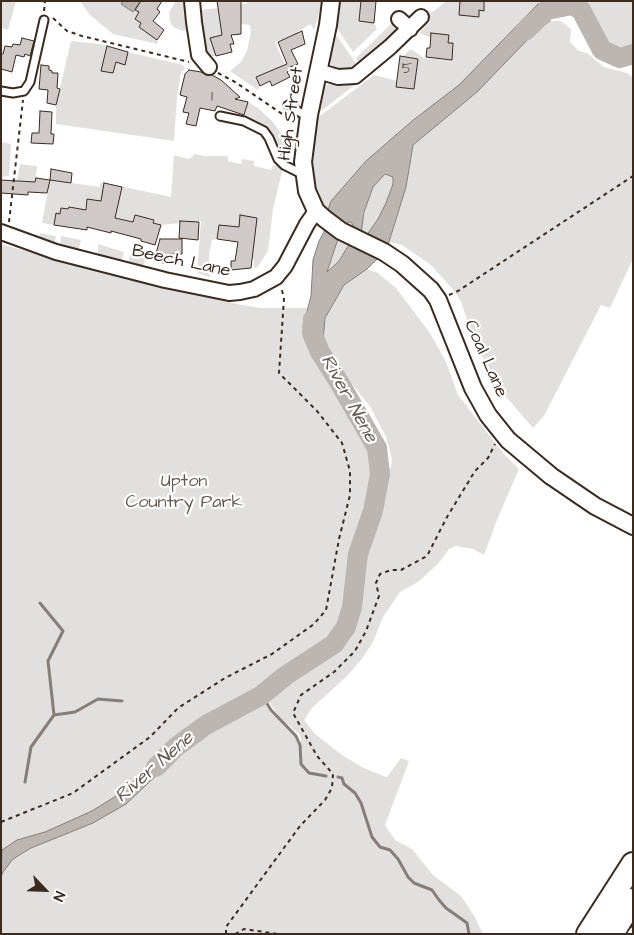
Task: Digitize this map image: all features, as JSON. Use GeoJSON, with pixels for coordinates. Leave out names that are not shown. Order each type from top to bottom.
{"type":"FeatureCollection","features":[{"type":"Feature","properties":{"kind":"highway"},"geometry":{"type":"LineString","coordinates":[[588,934],[633,864]]}},
{"type":"Feature","properties":{"kind":"highway"},"geometry":{"type":"LineString","coordinates":[[612,934],[633,900]]}},
{"type":"Feature","properties":{"kind":"street"},"geometry":{"type":"LineString","coordinates":[[192,1],[199,55],[209,67]]}},
{"type":"Feature","properties":{"kind":"street","name":"High Street"},"geometry":{"type":"LineString","coordinates":[[321,215],[307,191],[303,162],[307,123],[328,25],[331,1]]}},
{"type":"Feature","properties":{"kind":"street"},"geometry":{"type":"LineString","coordinates":[[318,72],[338,77],[355,76],[390,47],[404,24],[421,17]]}},
{"type":"Feature","properties":{"kind":"street","name":"Beech Lane"},"geometry":{"type":"LineString","coordinates":[[4,233],[72,256],[165,280],[229,293],[254,289],[276,277],[285,266],[307,224],[321,215]]}},
{"type":"Feature","properties":{"kind":"street","name":"Coal Lane"},"geometry":{"type":"LineString","coordinates":[[321,215],[354,239],[384,252],[425,283],[438,300],[473,388],[488,415],[508,440],[551,476],[596,506],[633,526]]}},
{"type":"Feature","properties":{"kind":"lane"},"geometry":{"type":"LineString","coordinates":[[1,91],[13,93],[24,91],[30,82],[44,20]]}},
{"type":"Feature","properties":{"kind":"lane"},"geometry":{"type":"LineString","coordinates":[[288,105],[301,113],[307,123]]}},
{"type":"Feature","properties":{"kind":"lane"},"geometry":{"type":"LineString","coordinates":[[220,116],[244,121],[264,132],[269,138],[278,159],[304,175]]}},
{"type":"Feature","properties":{"kind":"path"},"geometry":{"type":"LineString","coordinates":[[44,20],[52,18],[67,31],[82,36],[209,67],[307,123]]}},
{"type":"Feature","properties":{"kind":"path"},"geometry":{"type":"LineString","coordinates":[[4,233],[24,91]]}},
{"type":"Feature","properties":{"kind":"path"},"geometry":{"type":"LineString","coordinates":[[438,300],[458,291],[633,176]]}},
{"type":"Feature","properties":{"kind":"path"},"geometry":{"type":"LineString","coordinates":[[1,822],[73,793],[150,737],[178,708],[226,678],[272,654],[314,624],[326,610],[339,539],[350,495],[350,471],[342,443],[317,411],[279,373],[284,298],[280,281],[276,277]]}},
{"type":"Feature","properties":{"kind":"path"},"geometry":{"type":"LineString","coordinates":[[226,934],[226,927],[300,826],[325,800],[332,788],[333,774],[317,756],[293,713],[301,695],[334,672],[355,651],[366,631],[379,596],[376,582],[380,574],[391,570],[401,570],[428,556],[447,517],[475,471],[488,458],[496,443],[508,440]]}},
{"type":"Feature","properties":{"kind":"path"},"geometry":{"type":"LineString","coordinates":[[236,934],[244,928],[278,934]]}},
{"type":"Feature","properties":{"kind":"green space"},"geometry":{"type":"Polygon","coordinates":[[[1,1],[16,1],[8,30],[1,28],[1,1]]]}},
{"type":"Feature","properties":{"kind":"green space"},"geometry":{"type":"Polygon","coordinates":[[[82,1],[123,1],[122,4],[133,11],[139,12],[135,19],[141,23],[139,27],[157,40],[158,44],[113,34],[90,15],[82,1]]]}},
{"type":"Feature","properties":{"kind":"green space"},"geometry":{"type":"Polygon","coordinates":[[[184,1],[187,30],[183,31],[173,27],[170,22],[169,13],[175,2],[184,1]]]}},
{"type":"Feature","properties":{"kind":"green space"},"geometry":{"type":"Polygon","coordinates":[[[247,1],[322,1],[314,31],[311,24],[298,31],[298,33],[275,42],[285,65],[256,77],[260,86],[258,90],[230,71],[241,62],[247,51],[251,32],[250,25],[241,24],[222,35],[210,39],[216,56],[209,56],[204,50],[199,10],[239,6],[240,4],[247,4],[247,1]]]}},
{"type":"Feature","properties":{"kind":"green space"},"geometry":{"type":"Polygon","coordinates":[[[338,1],[361,1],[359,21],[374,23],[377,29],[353,52],[336,27],[338,1]]]}},
{"type":"Feature","properties":{"kind":"green space"},"geometry":{"type":"Polygon","coordinates":[[[448,1],[460,2],[479,10],[484,10],[484,1],[633,1],[633,54],[620,58],[602,50],[581,10],[572,5],[547,10],[543,13],[538,4],[459,85],[412,121],[366,161],[331,201],[327,213],[313,185],[312,151],[316,119],[374,75],[397,81],[396,87],[414,89],[418,59],[402,57],[411,49],[424,58],[452,60],[453,43],[448,43],[449,35],[432,33],[431,38],[419,33],[430,22],[426,17],[448,1]]]}},
{"type":"Feature","properties":{"kind":"green space"},"geometry":{"type":"Polygon","coordinates":[[[550,21],[561,21],[571,29],[570,42],[579,51],[587,53],[604,67],[627,73],[633,78],[633,259],[610,308],[601,305],[544,416],[533,428],[500,390],[475,343],[461,302],[455,292],[431,265],[402,245],[389,242],[406,187],[413,145],[477,92],[533,34],[550,21]]]}},
{"type":"Feature","properties":{"kind":"green space"},"geometry":{"type":"Polygon","coordinates":[[[392,23],[397,32],[361,66],[356,58],[392,23]]]}},
{"type":"Feature","properties":{"kind":"green space"},"geometry":{"type":"Polygon","coordinates":[[[333,36],[337,36],[359,68],[355,71],[337,70],[331,64],[328,58],[333,36]]]}},
{"type":"Feature","properties":{"kind":"green space"},"geometry":{"type":"Polygon","coordinates":[[[71,41],[107,46],[102,71],[113,73],[116,62],[125,65],[128,52],[183,65],[185,69],[181,72],[177,97],[174,141],[56,124],[56,105],[71,41]]]}},
{"type":"Feature","properties":{"kind":"green space"},"geometry":{"type":"Polygon","coordinates":[[[335,82],[356,84],[317,113],[323,87],[335,82]]]}},
{"type":"Feature","properties":{"kind":"green space"},"geometry":{"type":"Polygon","coordinates":[[[248,102],[258,108],[272,121],[283,136],[288,147],[285,161],[264,126],[244,118],[248,102]]]}},
{"type":"Feature","properties":{"kind":"green space"},"geometry":{"type":"Polygon","coordinates":[[[1,142],[11,144],[9,176],[2,177],[1,185],[1,142]]]}},
{"type":"Feature","properties":{"kind":"green space"},"geometry":{"type":"Polygon","coordinates":[[[195,154],[228,156],[228,161],[241,164],[242,159],[254,161],[254,166],[271,170],[273,165],[283,168],[273,209],[268,251],[257,268],[254,268],[254,260],[250,253],[254,242],[257,218],[240,215],[239,227],[212,240],[209,254],[210,277],[197,273],[201,221],[161,225],[153,223],[153,220],[135,215],[132,224],[130,221],[115,218],[97,210],[98,200],[87,199],[85,210],[61,208],[60,214],[56,213],[54,225],[42,223],[50,180],[100,187],[101,182],[171,197],[174,155],[189,159],[195,154]]]}},
{"type":"Feature","properties":{"kind":"green space"},"geometry":{"type":"Polygon","coordinates":[[[20,164],[37,166],[35,182],[17,181],[20,164]]]}},
{"type":"Feature","properties":{"kind":"green space"},"geometry":{"type":"Polygon","coordinates":[[[385,174],[393,177],[393,184],[387,203],[362,241],[362,224],[367,202],[373,187],[385,174]]]}},
{"type":"Feature","properties":{"kind":"green space"},"geometry":{"type":"Polygon","coordinates":[[[348,222],[351,222],[353,225],[352,240],[339,261],[327,273],[339,236],[348,222]]]}},
{"type":"Feature","properties":{"kind":"green space"},"geometry":{"type":"Polygon","coordinates":[[[40,233],[56,236],[54,246],[39,239],[40,233]]]}},
{"type":"Feature","properties":{"kind":"green space"},"geometry":{"type":"Polygon","coordinates":[[[61,236],[81,240],[79,248],[73,252],[60,248],[61,236]]]}},
{"type":"Feature","properties":{"kind":"green space","name":"Upton Country Park"},"geometry":{"type":"Polygon","coordinates":[[[1,244],[106,274],[242,305],[260,308],[307,308],[303,326],[306,340],[317,361],[377,448],[380,474],[373,511],[358,554],[352,607],[346,627],[334,644],[293,671],[262,695],[271,710],[296,736],[299,744],[301,740],[299,734],[280,718],[269,701],[270,697],[340,644],[350,626],[358,593],[363,551],[377,516],[382,496],[383,473],[391,467],[392,459],[386,437],[371,408],[333,360],[323,340],[325,318],[344,285],[367,269],[378,273],[396,288],[430,333],[446,362],[458,395],[504,454],[519,469],[484,555],[473,549],[456,546],[449,549],[438,564],[418,582],[400,592],[383,617],[373,642],[361,660],[347,676],[312,708],[304,720],[315,734],[342,755],[362,767],[381,775],[387,777],[401,758],[409,761],[385,825],[395,840],[412,849],[433,875],[461,896],[475,917],[483,934],[1,934],[1,244]]]}},
{"type":"Feature","properties":{"kind":"green space"},"geometry":{"type":"Polygon","coordinates":[[[98,244],[124,252],[121,263],[100,258],[98,255],[98,244]]]}},
{"type":"Feature","properties":{"kind":"green space"},"geometry":{"type":"Polygon","coordinates":[[[130,254],[146,258],[142,268],[128,265],[130,254]]]}},
{"type":"Feature","properties":{"kind":"water"},"geometry":{"type":"Polygon","coordinates":[[[123,1],[140,1],[133,12],[121,4],[123,1]]]}},
{"type":"Feature","properties":{"kind":"water"},"geometry":{"type":"Polygon","coordinates":[[[538,4],[550,21],[533,34],[477,92],[413,145],[406,187],[388,245],[366,236],[386,203],[393,184],[393,177],[385,174],[373,187],[364,212],[361,234],[353,230],[351,222],[348,222],[345,226],[327,213],[331,201],[366,161],[412,121],[459,85],[538,4]]]}},
{"type":"Feature","properties":{"kind":"water"},"geometry":{"type":"Polygon","coordinates":[[[324,226],[339,236],[327,272],[339,261],[350,243],[379,257],[367,269],[344,285],[325,318],[323,340],[309,347],[303,326],[311,296],[313,260],[324,232],[324,226]]]}},
{"type":"Feature","properties":{"kind":"water"},"geometry":{"type":"Polygon","coordinates":[[[171,741],[180,753],[126,804],[93,823],[31,848],[13,859],[1,877],[2,850],[17,840],[45,832],[92,811],[124,791],[171,741]]]}},
{"type":"Feature","properties":{"kind":"building"},"geometry":{"type":"Polygon","coordinates":[[[141,1],[162,1],[157,9],[160,12],[153,21],[164,30],[157,40],[139,27],[141,23],[135,19],[139,12],[135,10],[141,1]]]}},
{"type":"Feature","properties":{"kind":"building"},"geometry":{"type":"Polygon","coordinates":[[[217,1],[241,1],[241,34],[231,35],[234,44],[230,44],[232,52],[216,56],[210,38],[222,35],[217,1]]]}},
{"type":"Feature","properties":{"kind":"building"},"geometry":{"type":"Polygon","coordinates":[[[361,1],[376,1],[374,23],[359,21],[361,1]]]}},
{"type":"Feature","properties":{"kind":"building"},"geometry":{"type":"Polygon","coordinates":[[[460,1],[484,1],[484,11],[479,10],[479,17],[459,15],[460,1]]]}},
{"type":"Feature","properties":{"kind":"building"},"geometry":{"type":"Polygon","coordinates":[[[302,31],[305,44],[291,50],[298,64],[290,67],[291,70],[287,72],[290,77],[272,86],[270,81],[260,86],[256,77],[287,64],[278,42],[302,31]]]}},
{"type":"Feature","properties":{"kind":"building"},"geometry":{"type":"Polygon","coordinates":[[[431,33],[449,35],[448,43],[453,43],[452,60],[426,57],[427,48],[430,48],[431,33]]]}},
{"type":"Feature","properties":{"kind":"building"},"geometry":{"type":"Polygon","coordinates":[[[22,38],[34,41],[30,56],[25,54],[24,57],[16,55],[12,72],[1,69],[1,54],[3,54],[5,46],[20,45],[22,38]]]}},
{"type":"Feature","properties":{"kind":"building"},"geometry":{"type":"Polygon","coordinates":[[[107,46],[128,52],[125,65],[116,62],[113,73],[101,71],[107,46]]]}},
{"type":"Feature","properties":{"kind":"building"},"geometry":{"type":"Polygon","coordinates":[[[400,56],[418,59],[414,89],[396,87],[400,56]]]}},
{"type":"Feature","properties":{"kind":"building"},"geometry":{"type":"Polygon","coordinates":[[[41,65],[49,66],[49,70],[52,73],[58,73],[57,88],[60,89],[56,105],[47,103],[48,90],[39,89],[41,65]]]}},
{"type":"Feature","properties":{"kind":"building"},"geometry":{"type":"Polygon","coordinates":[[[189,70],[212,75],[221,80],[240,97],[235,99],[248,102],[244,115],[217,106],[215,111],[200,108],[196,126],[186,124],[189,113],[183,112],[187,97],[180,95],[185,74],[189,70]]]}},
{"type":"Feature","properties":{"kind":"building"},"geometry":{"type":"Polygon","coordinates":[[[40,111],[52,112],[51,134],[54,134],[53,144],[31,143],[32,133],[39,133],[40,111]]]}},
{"type":"Feature","properties":{"kind":"building"},"geometry":{"type":"Polygon","coordinates":[[[51,169],[72,173],[71,183],[50,180],[51,169]]]}},
{"type":"Feature","properties":{"kind":"building"},"geometry":{"type":"Polygon","coordinates":[[[36,178],[50,180],[47,193],[28,192],[28,195],[1,193],[1,180],[35,182],[36,178]]]}},
{"type":"Feature","properties":{"kind":"building"},"geometry":{"type":"Polygon","coordinates":[[[104,183],[122,187],[115,218],[133,222],[135,215],[154,220],[153,223],[161,225],[155,245],[111,231],[111,233],[87,227],[87,230],[54,225],[56,213],[60,214],[61,208],[68,209],[69,207],[86,210],[87,199],[101,201],[104,183]]]}},
{"type":"Feature","properties":{"kind":"building"},"geometry":{"type":"Polygon","coordinates":[[[240,215],[257,218],[251,268],[231,270],[231,261],[235,261],[238,242],[217,239],[219,225],[239,227],[240,215]]]}},
{"type":"Feature","properties":{"kind":"building"},"geometry":{"type":"Polygon","coordinates":[[[180,221],[199,222],[198,240],[179,238],[180,221]]]}},
{"type":"Feature","properties":{"kind":"building"},"geometry":{"type":"Polygon","coordinates":[[[160,239],[182,239],[182,254],[169,254],[168,264],[154,261],[160,239]]]}},
{"type":"Feature","properties":{"kind":"waterway","name":"River Nene"},"geometry":{"type":"LineString","coordinates":[[525,31],[547,10],[572,5],[581,10],[602,50],[620,58],[633,54]]}},
{"type":"Feature","properties":{"kind":"waterway","name":"River Nene"},"geometry":{"type":"LineString","coordinates":[[156,767],[176,747],[206,725],[262,695],[285,676],[334,644],[346,627],[352,607],[358,554],[373,511],[380,474],[377,448],[320,352],[312,333],[313,319]]}},
{"type":"Feature","properties":{"kind":"waterway"},"geometry":{"type":"LineString","coordinates":[[25,782],[31,747],[54,715],[48,661],[63,631],[40,603]]}},
{"type":"Feature","properties":{"kind":"waterway"},"geometry":{"type":"LineString","coordinates":[[262,695],[271,710],[296,736],[300,745],[301,764],[309,773],[326,776]]}},
{"type":"Feature","properties":{"kind":"waterway"},"geometry":{"type":"LineString","coordinates":[[54,715],[75,712],[98,699],[122,701]]}},
{"type":"Feature","properties":{"kind":"waterway"},"geometry":{"type":"LineString","coordinates":[[338,777],[342,778],[344,784],[355,793],[361,803],[372,837],[380,847],[390,850],[414,883],[432,890],[446,908],[467,923],[469,934]]}}]}
